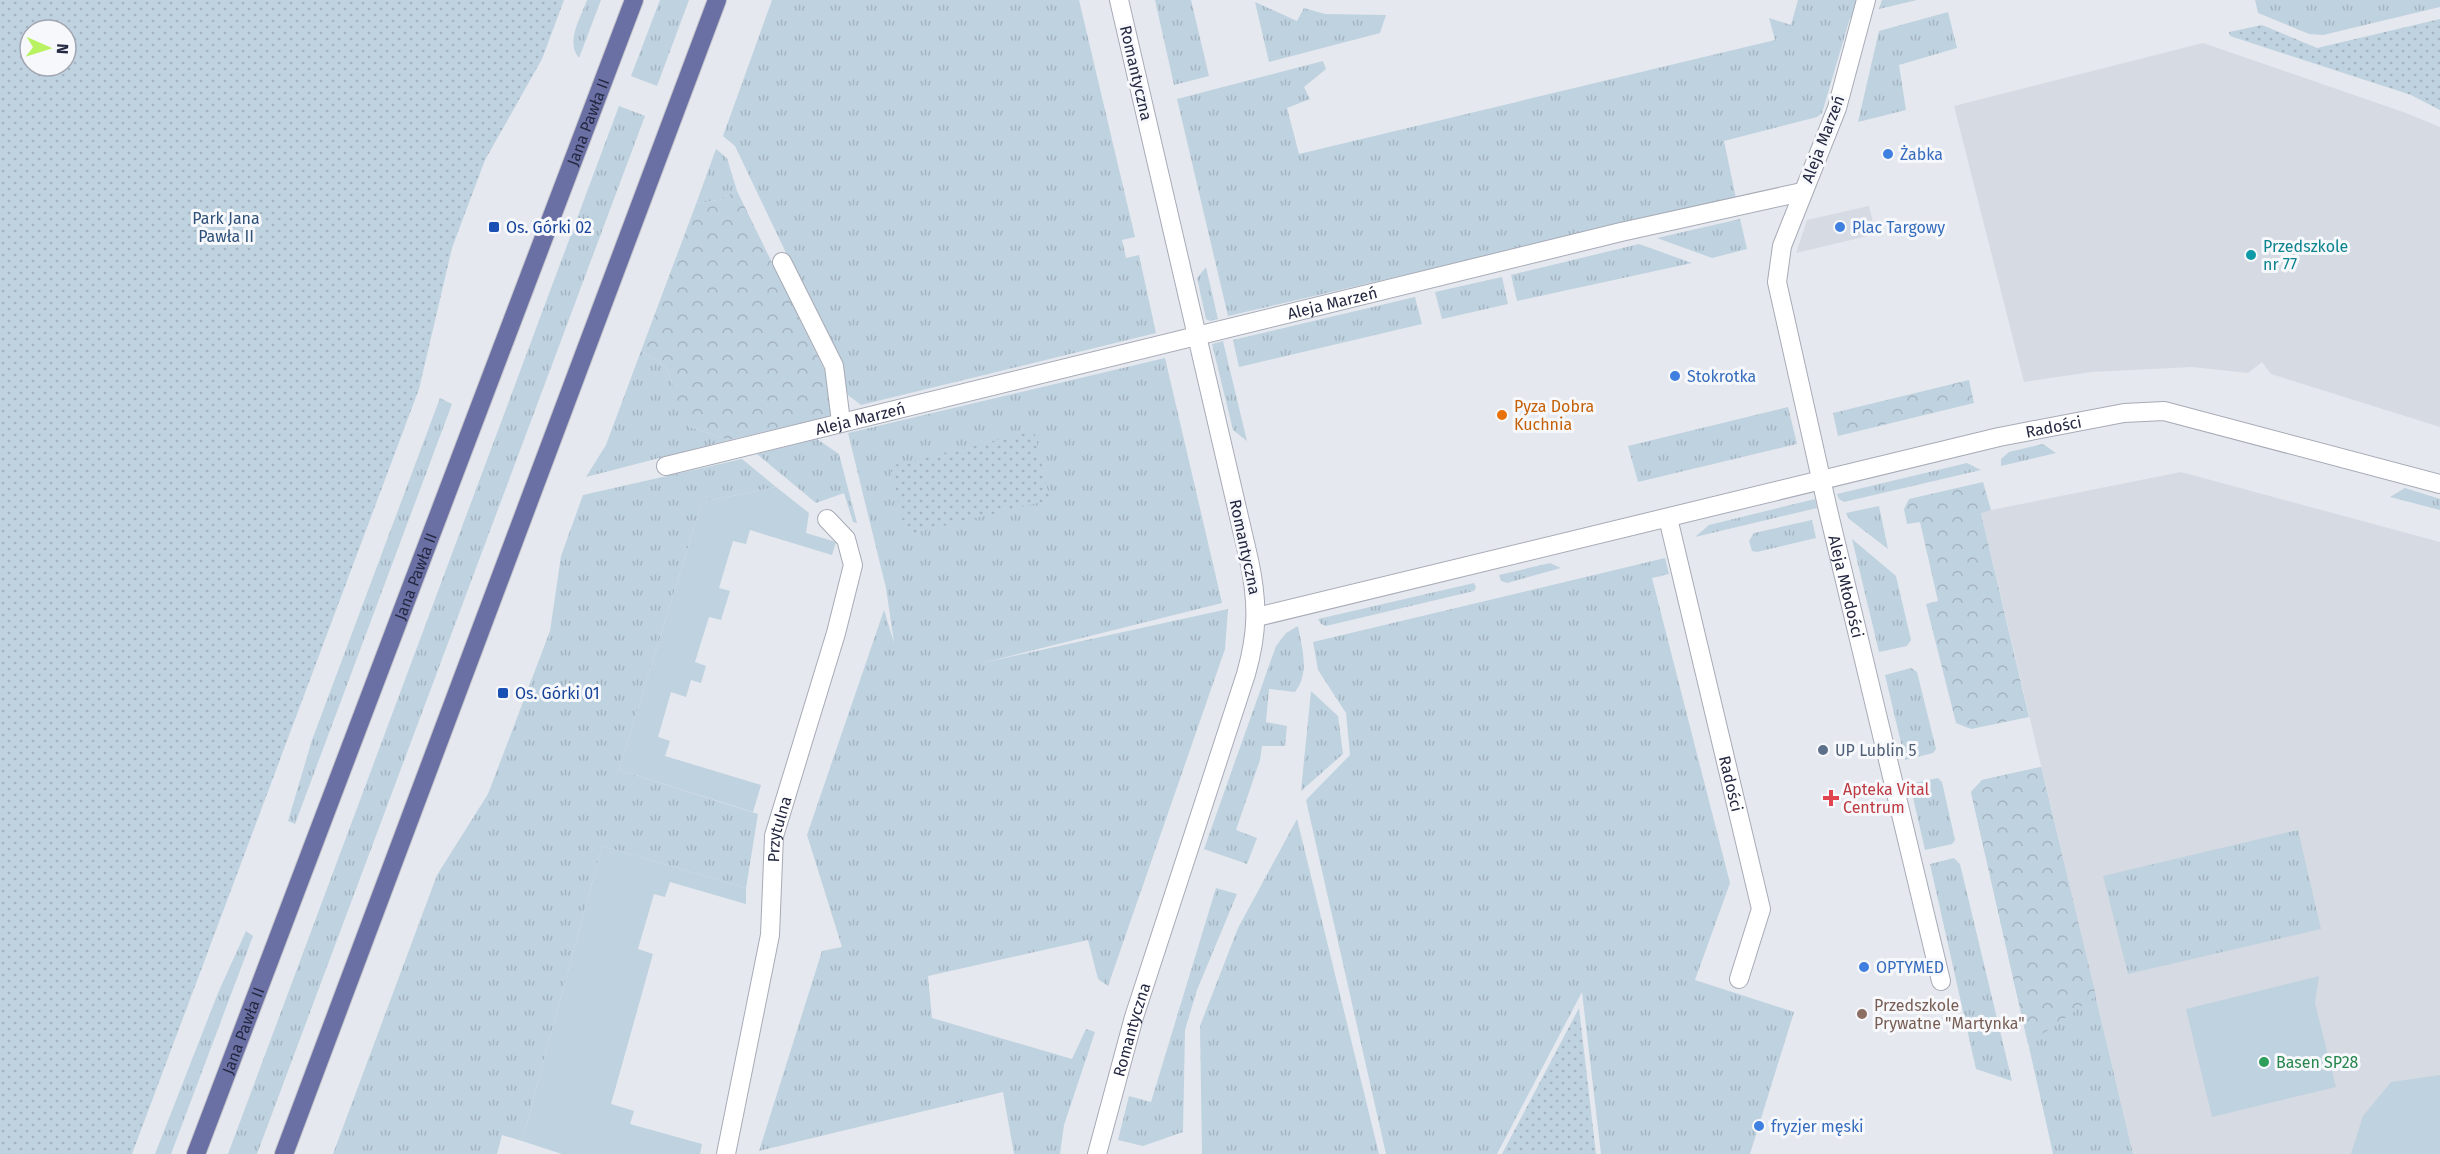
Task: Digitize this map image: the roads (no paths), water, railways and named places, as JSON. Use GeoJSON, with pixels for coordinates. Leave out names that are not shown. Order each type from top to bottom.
{"type":"FeatureCollection","features":[{"type":"Feature","properties":{"kind":"main road","name":"Jana Pawła II"},"geometry":{"type":"LineString","coordinates":[[196,1154],[634,0]]}},
{"type":"Feature","properties":{"kind":"main road"},"geometry":{"type":"LineString","coordinates":[[284,1154],[717,0]]}},
{"type":"Feature","properties":{"kind":"street","name":"Romantyczna"},"geometry":{"type":"LineString","coordinates":[[1097,1154],[1134,1017],[1254,648],[1257,617],[1255,587],[1249,560],[1119,0]]}},
{"type":"Feature","properties":{"kind":"street","name":"Aleja Marzeń"},"geometry":{"type":"LineString","coordinates":[[666,466],[1621,232],[1802,192],[1837,108],[1866,0]]}},
{"type":"Feature","properties":{"kind":"street","name":"Aleja Młodości"},"geometry":{"type":"LineString","coordinates":[[1802,192],[1782,246],[1777,282],[1821,479],[1941,981]]}},
{"type":"Feature","properties":{"kind":"street"},"geometry":{"type":"LineString","coordinates":[[782,262],[834,366],[841,422]]}},
{"type":"Feature","properties":{"kind":"street","name":"Radości"},"geometry":{"type":"LineString","coordinates":[[1257,617],[1999,437],[2124,413],[2164,411],[2440,484]]}},
{"type":"Feature","properties":{"kind":"street","name":"Radości"},"geometry":{"type":"LineString","coordinates":[[1668,518],[1761,909],[1739,978]]}},
{"type":"Feature","properties":{"kind":"street","name":"Przytulna"},"geometry":{"type":"LineString","coordinates":[[726,1154],[770,935],[774,836],[832,644],[853,565],[846,539],[827,519]]}},
{"type":"Feature","properties":{"kind":"place","name":"Żabka"},"geometry":{"type":"Point","coordinates":[1888,154]}},
{"type":"Feature","properties":{"kind":"place","name":"Os. Górki 02"},"geometry":{"type":"Point","coordinates":[494,227]}},
{"type":"Feature","properties":{"kind":"place","name":"Plac Targowy"},"geometry":{"type":"Point","coordinates":[1840,227]}},
{"type":"Feature","properties":{"kind":"place","name":"Przedszkole nr 77"},"geometry":{"type":"Point","coordinates":[2251,255]}},
{"type":"Feature","properties":{"kind":"place","name":"Stokrotka"},"geometry":{"type":"Point","coordinates":[1675,376]}},
{"type":"Feature","properties":{"kind":"place","name":"Pyza Dobra Kuchnia"},"geometry":{"type":"Point","coordinates":[1502,415]}},
{"type":"Feature","properties":{"kind":"place","name":"Os. Górki 01"},"geometry":{"type":"Point","coordinates":[503,693]}},
{"type":"Feature","properties":{"kind":"place","name":"UP Lublin 5"},"geometry":{"type":"Point","coordinates":[1823,750]}},
{"type":"Feature","properties":{"kind":"place","name":"Apteka Vital Centrum"},"geometry":{"type":"Point","coordinates":[1831,798]}},
{"type":"Feature","properties":{"kind":"place","name":"OPTYMED"},"geometry":{"type":"Point","coordinates":[1864,967]}},
{"type":"Feature","properties":{"kind":"place","name":"Przedszkole Prywatne \"Martynka\""},"geometry":{"type":"Point","coordinates":[1862,1014]}},
{"type":"Feature","properties":{"kind":"place","name":"Basen SP28"},"geometry":{"type":"Point","coordinates":[2264,1062]}},
{"type":"Feature","properties":{"kind":"place","name":"fryzjer męski"},"geometry":{"type":"Point","coordinates":[1759,1126]}},
{"type":"Feature","properties":{"kind":"park label","name":"Park Jana Pawła II"},"geometry":{"type":"Point","coordinates":[226,227]}}]}
